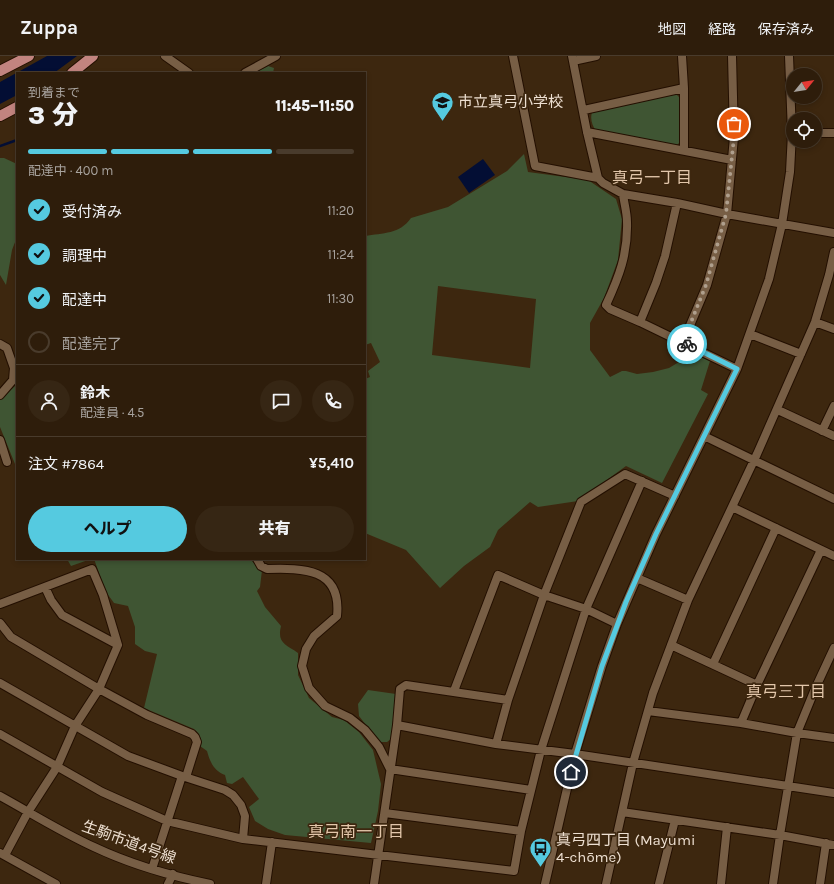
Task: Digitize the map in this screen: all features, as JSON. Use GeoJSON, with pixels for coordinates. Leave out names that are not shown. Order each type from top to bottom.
{"type":"FeatureCollection","features":[{"type":"Feature","properties":{"kind":"main road"},"geometry":{"type":"LineString","coordinates":[[0,71],[29,56]]}},
{"type":"Feature","properties":{"kind":"main road"},"geometry":{"type":"LineString","coordinates":[[76,72],[89,57]]}},
{"type":"Feature","properties":{"kind":"main road"},"geometry":{"type":"LineString","coordinates":[[0,116],[16,107]]}},
{"type":"Feature","properties":{"kind":"street"},"geometry":{"type":"LineString","coordinates":[[165,56],[188,72]]}},
{"type":"Feature","properties":{"kind":"street"},"geometry":{"type":"LineString","coordinates":[[246,72],[276,56]]}},
{"type":"Feature","properties":{"kind":"street"},"geometry":{"type":"LineString","coordinates":[[513,56],[535,166],[598,178]]}},
{"type":"Feature","properties":{"kind":"street"},"geometry":{"type":"LineString","coordinates":[[596,56],[573,58],[587,132],[598,178],[603,183],[623,194],[834,233]]}},
{"type":"Feature","properties":{"kind":"street"},"geometry":{"type":"LineString","coordinates":[[682,56],[684,88],[684,150]]}},
{"type":"Feature","properties":{"kind":"street"},"geometry":{"type":"LineString","coordinates":[[683,342],[706,285],[726,214],[734,137],[732,56]]}},
{"type":"Feature","properties":{"kind":"street"},"geometry":{"type":"LineString","coordinates":[[789,56],[792,112]]}},
{"type":"Feature","properties":{"kind":"street"},"geometry":{"type":"LineString","coordinates":[[584,110],[684,88]]}},
{"type":"Feature","properties":{"kind":"street"},"geometry":{"type":"LineString","coordinates":[[587,132],[732,160]]}},
{"type":"Feature","properties":{"kind":"street"},"geometry":{"type":"LineString","coordinates":[[822,133],[834,133]]}},
{"type":"Feature","properties":{"kind":"street"},"geometry":{"type":"LineString","coordinates":[[545,884],[575,754],[617,624],[656,534],[737,369],[769,279],[782,224],[788,188],[792,148]]}},
{"type":"Feature","properties":{"kind":"street"},"geometry":{"type":"LineString","coordinates":[[623,194],[627,221],[625,257],[619,276],[606,305],[610,309],[683,342],[737,369]]}},
{"type":"Feature","properties":{"kind":"street"},"geometry":{"type":"LineString","coordinates":[[640,322],[665,256],[677,203]]}},
{"type":"Feature","properties":{"kind":"street"},"geometry":{"type":"LineString","coordinates":[[606,884],[633,763],[648,711],[671,645],[688,600],[778,410],[815,322],[834,252]]}},
{"type":"Feature","properties":{"kind":"street"},"geometry":{"type":"LineString","coordinates":[[815,322],[834,329]]}},
{"type":"Feature","properties":{"kind":"street"},"geometry":{"type":"LineString","coordinates":[[750,334],[801,354]]}},
{"type":"Feature","properties":{"kind":"street"},"geometry":{"type":"LineString","coordinates":[[0,344],[7,348],[14,368],[13,380],[0,395]]}},
{"type":"Feature","properties":{"kind":"street"},"geometry":{"type":"LineString","coordinates":[[822,431],[834,406]]}},
{"type":"Feature","properties":{"kind":"street"},"geometry":{"type":"LineString","coordinates":[[778,410],[834,436]]}},
{"type":"Feature","properties":{"kind":"street"},"geometry":{"type":"LineString","coordinates":[[704,436],[834,499]]}},
{"type":"Feature","properties":{"kind":"street"},"geometry":{"type":"LineString","coordinates":[[0,440],[7,462]]}},
{"type":"Feature","properties":{"kind":"street"},"geometry":{"type":"LineString","coordinates":[[496,744],[508,700],[544,595],[581,502],[625,474],[675,496]]}},
{"type":"Feature","properties":{"kind":"street"},"geometry":{"type":"LineString","coordinates":[[0,734],[102,792],[167,821],[243,839],[514,871],[521,831],[541,750],[586,610],[642,481]]}},
{"type":"Feature","properties":{"kind":"street"},"geometry":{"type":"LineString","coordinates":[[732,507],[834,556]]}},
{"type":"Feature","properties":{"kind":"street"},"geometry":{"type":"LineString","coordinates":[[713,664],[776,528]]}},
{"type":"Feature","properties":{"kind":"street"},"geometry":{"type":"LineString","coordinates":[[741,723],[757,685],[821,550]]}},
{"type":"Feature","properties":{"kind":"street"},"geometry":{"type":"LineString","coordinates":[[258,560],[261,566],[267,568],[309,571],[328,580],[334,588],[338,604],[337,616],[314,636],[306,649],[302,666],[309,688],[325,706],[350,718],[366,730],[379,747],[390,769]]}},
{"type":"Feature","properties":{"kind":"street"},"geometry":{"type":"LineString","coordinates":[[0,604],[92,569],[103,595],[118,645],[99,689],[75,726],[57,767],[2,854],[56,884]]}},
{"type":"Feature","properties":{"kind":"street"},"geometry":{"type":"LineString","coordinates":[[454,691],[498,575],[617,624]]}},
{"type":"Feature","properties":{"kind":"street"},"geometry":{"type":"LineString","coordinates":[[637,578],[688,600]]}},
{"type":"Feature","properties":{"kind":"street"},"geometry":{"type":"LineString","coordinates":[[45,587],[51,600],[62,615],[118,645]]}},
{"type":"Feature","properties":{"kind":"street"},"geometry":{"type":"LineString","coordinates":[[0,623],[11,637],[99,689],[147,715],[192,734],[195,737],[197,742],[167,821],[152,869]]}},
{"type":"Feature","properties":{"kind":"street"},"geometry":{"type":"LineString","coordinates":[[671,645],[757,685]]}},
{"type":"Feature","properties":{"kind":"street"},"geometry":{"type":"LineString","coordinates":[[773,884],[797,733],[834,648]]}},
{"type":"Feature","properties":{"kind":"street"},"geometry":{"type":"LineString","coordinates":[[0,683],[128,756],[184,777],[225,790],[233,795],[241,805],[245,816],[243,839]]}},
{"type":"Feature","properties":{"kind":"street"},"geometry":{"type":"LineString","coordinates":[[374,884],[397,725],[400,689],[406,684],[508,700]]}},
{"type":"Feature","properties":{"kind":"street"},"geometry":{"type":"LineString","coordinates":[[648,711],[741,723],[834,738]]}},
{"type":"Feature","properties":{"kind":"street"},"geometry":{"type":"LineString","coordinates":[[397,725],[496,744],[575,754],[834,793]]}},
{"type":"Feature","properties":{"kind":"street"},"geometry":{"type":"LineString","coordinates":[[390,769],[531,790]]}},
{"type":"Feature","properties":{"kind":"street","name":"生駒市道4号線"},"geometry":{"type":"LineString","coordinates":[[0,796],[95,848],[152,869],[210,884]]}},
{"type":"Feature","properties":{"kind":"street"},"geometry":{"type":"LineString","coordinates":[[622,812],[780,835],[830,844],[820,884]]}},
{"type":"Feature","properties":{"kind":"street"},"geometry":{"type":"LineString","coordinates":[[385,813],[521,831]]}},
{"type":"Feature","properties":{"kind":"street"},"geometry":{"type":"LineString","coordinates":[[659,884],[675,820]]}},
{"type":"Feature","properties":{"kind":"street"},"geometry":{"type":"LineString","coordinates":[[721,884],[727,827]]}},
{"type":"Feature","properties":{"kind":"street"},"geometry":{"type":"LineString","coordinates":[[266,884],[272,842]]}},
{"type":"Feature","properties":{"kind":"street"},"geometry":{"type":"LineString","coordinates":[[168,884],[173,874]]}},
{"type":"Feature","properties":{"kind":"green space"},"geometry":{"type":"Polygon","coordinates":[[[268,66],[274,68],[273,72],[256,72],[268,66]]]}},
{"type":"Feature","properties":{"kind":"green space"},"geometry":{"type":"Polygon","coordinates":[[[676,94],[680,98],[680,142],[677,145],[596,131],[592,124],[592,112],[676,94]]]}},
{"type":"Feature","properties":{"kind":"green space"},"geometry":{"type":"Polygon","coordinates":[[[524,154],[528,172],[588,180],[616,199],[622,219],[618,260],[604,298],[590,323],[590,350],[610,377],[622,371],[637,374],[653,372],[669,368],[684,359],[696,356],[710,361],[701,390],[708,394],[662,483],[626,466],[578,501],[538,507],[530,502],[498,530],[490,547],[464,566],[440,588],[406,550],[366,533],[366,379],[370,377],[368,371],[380,362],[371,343],[366,345],[366,236],[391,232],[402,227],[411,218],[448,207],[507,171],[524,154]],[[438,286],[432,355],[530,368],[536,299],[438,286]]]}},
{"type":"Feature","properties":{"kind":"green space"},"geometry":{"type":"Polygon","coordinates":[[[0,158],[4,158],[16,164],[16,240],[12,250],[6,285],[0,275],[0,158]]]}},
{"type":"Feature","properties":{"kind":"green space"},"geometry":{"type":"Polygon","coordinates":[[[16,384],[16,467],[0,427],[0,400],[16,384]]]}},
{"type":"Feature","properties":{"kind":"green space"},"geometry":{"type":"Polygon","coordinates":[[[68,560],[88,560],[71,566],[68,560]]]}},
{"type":"Feature","properties":{"kind":"green space"},"geometry":{"type":"Polygon","coordinates":[[[94,560],[252,560],[262,570],[260,587],[257,591],[265,607],[281,626],[281,640],[298,653],[298,675],[309,698],[332,717],[344,720],[359,732],[373,750],[381,784],[378,811],[371,843],[285,835],[268,829],[255,821],[249,807],[259,799],[243,777],[232,784],[227,783],[225,775],[215,769],[207,751],[200,746],[200,737],[194,729],[144,708],[157,654],[145,651],[135,644],[135,627],[128,606],[114,603],[106,592],[94,560]]]}},
{"type":"Feature","properties":{"kind":"green space"},"geometry":{"type":"Polygon","coordinates":[[[368,690],[396,694],[391,739],[387,742],[379,742],[359,716],[358,704],[368,690]]]}},
{"type":"Feature","properties":{"kind":"water"},"geometry":{"type":"Polygon","coordinates":[[[47,56],[77,56],[55,72],[18,72],[47,56]]]}},
{"type":"Feature","properties":{"kind":"water"},"geometry":{"type":"Polygon","coordinates":[[[16,73],[16,96],[0,104],[0,82],[16,73]]]}},
{"type":"Feature","properties":{"kind":"water"},"geometry":{"type":"Polygon","coordinates":[[[483,159],[495,175],[469,193],[458,177],[483,159]]]}},
{"type":"Feature","properties":{"kind":"waterway"},"geometry":{"type":"LineString","coordinates":[[0,146],[16,140]]}},
{"type":"Feature","properties":{"kind":"way so far"},"geometry":{"type":"LineString","coordinates":[[687,344],[683,342],[706,285],[726,214],[734,124]]}},
{"type":"Feature","properties":{"kind":"place","name":"市立真弓小学校"},"geometry":{"type":"Point","coordinates":[443,122]}},
{"type":"Feature","properties":{"kind":"place","name":"真弓四丁目 (Mayumi 4-chōme)"},"geometry":{"type":"Point","coordinates":[541,868]}},
{"type":"Feature","properties":{"kind":"district","name":"真弓一丁目"},"geometry":{"type":"Point","coordinates":[652,177]}},
{"type":"Feature","properties":{"kind":"district","name":"真弓三丁目"},"geometry":{"type":"Point","coordinates":[786,691]}},
{"type":"Feature","properties":{"kind":"district","name":"真弓南一丁目"},"geometry":{"type":"Point","coordinates":[356,831]}},
{"type":"Feature","properties":{"kind":"route"},"geometry":{"type":"LineString","coordinates":[[571,772],[582,730],[602,666],[626,602],[656,534],[737,369],[687,344]]}}]}
